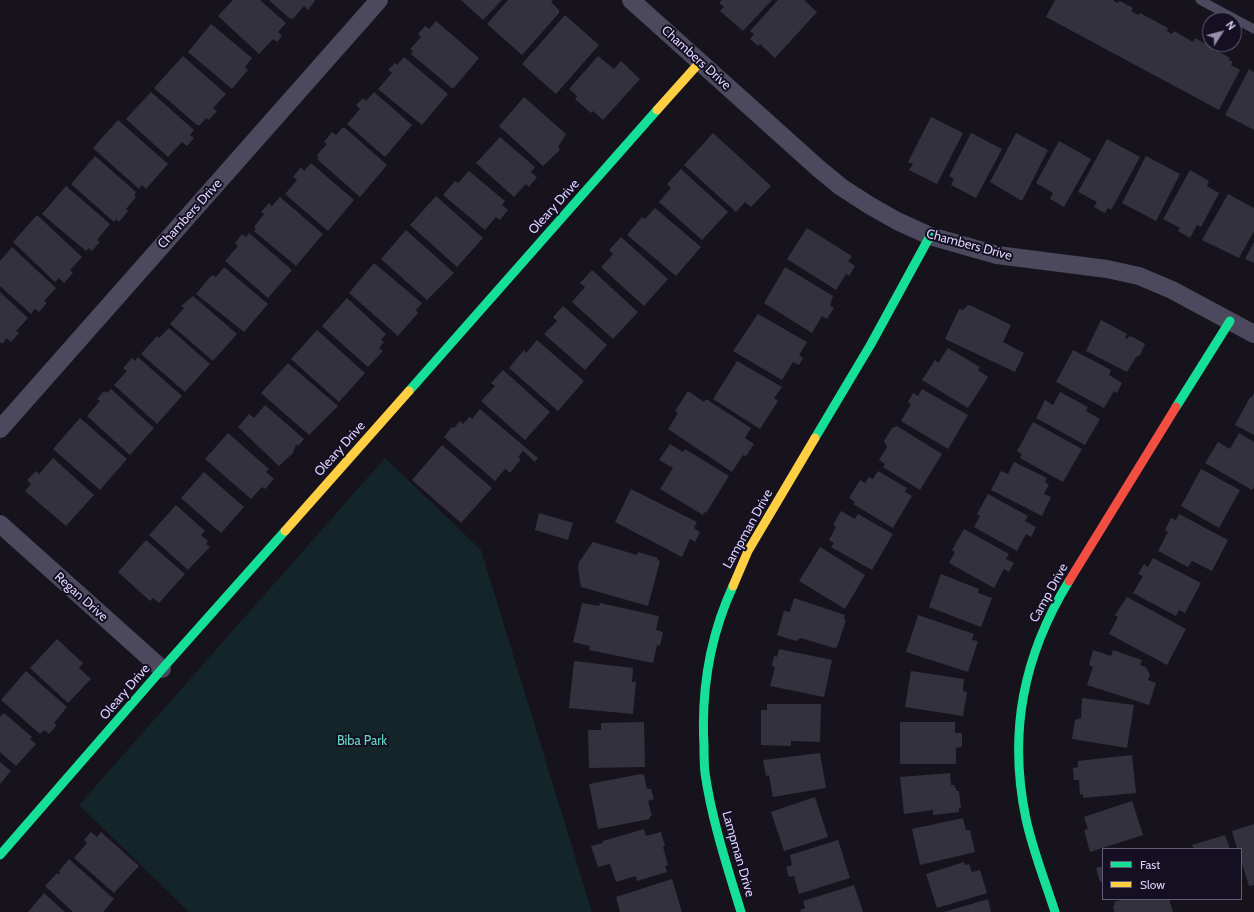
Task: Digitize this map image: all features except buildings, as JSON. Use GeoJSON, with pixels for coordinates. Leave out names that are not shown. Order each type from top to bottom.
{"type":"FeatureCollection","features":[{"type":"Feature","properties":{"kind":"street","name":"Chambers Drive"},"geometry":{"type":"LineString","coordinates":[[0,429],[379,0]]}},
{"type":"Feature","properties":{"kind":"street","name":"Chambers Drive"},"geometry":{"type":"LineString","coordinates":[[631,0],[818,168],[841,187],[880,212],[930,236],[997,255],[1107,269],[1139,276],[1172,290],[1254,334]]}},
{"type":"Feature","properties":{"kind":"street","name":"Oleary Drive"},"geometry":{"type":"LineString","coordinates":[[0,855],[162,669],[700,62]]}},
{"type":"Feature","properties":{"kind":"street","name":"Lampman Drive"},"geometry":{"type":"LineString","coordinates":[[741,912],[710,806],[705,772],[703,729],[704,696],[715,633],[724,605],[748,551],[871,344],[930,236]]}},
{"type":"Feature","properties":{"kind":"street","name":"Camp Drive"},"geometry":{"type":"LineString","coordinates":[[1055,912],[1031,838],[1024,808],[1020,778],[1018,746],[1020,718],[1025,686],[1036,645],[1056,602],[1230,321]]}},
{"type":"Feature","properties":{"kind":"street","name":"Regan Drive"},"geometry":{"type":"LineString","coordinates":[[0,524],[162,669]]}},
{"type":"Feature","properties":{"kind":"lane"},"geometry":{"type":"LineString","coordinates":[[1200,0],[1254,29]]}},
{"type":"Feature","properties":{"kind":"green space","name":"Biba Park"},"geometry":{"type":"Polygon","coordinates":[[[385,458],[481,550],[592,912],[189,912],[79,805],[385,458]]]}},
{"type":"Feature","properties":{"kind":"traffic: fast"},"geometry":{"type":"LineString","coordinates":[[409,391],[657,110]]}},
{"type":"Feature","properties":{"kind":"traffic: fast"},"geometry":{"type":"LineString","coordinates":[[815,438],[871,344],[930,236]]}},
{"type":"Feature","properties":{"kind":"traffic: fast"},"geometry":{"type":"LineString","coordinates":[[1176,407],[1230,321]]}},
{"type":"Feature","properties":{"kind":"traffic: fast"},"geometry":{"type":"LineString","coordinates":[[0,855],[162,669],[285,531]]}},
{"type":"Feature","properties":{"kind":"traffic: fast"},"geometry":{"type":"LineString","coordinates":[[1055,912],[1026,819],[1021,787],[1019,756],[1020,726],[1030,667],[1040,638],[1053,609],[1069,581]]}},
{"type":"Feature","properties":{"kind":"traffic: fast"},"geometry":{"type":"LineString","coordinates":[[733,586],[718,624],[713,644],[706,684],[703,725],[704,760],[708,791],[725,860],[741,912]]}},
{"type":"Feature","properties":{"kind":"traffic: slow"},"geometry":{"type":"LineString","coordinates":[[657,110],[700,62]]}},
{"type":"Feature","properties":{"kind":"traffic: slow"},"geometry":{"type":"LineString","coordinates":[[285,531],[409,391]]}},
{"type":"Feature","properties":{"kind":"traffic: slow"},"geometry":{"type":"LineString","coordinates":[[733,586],[748,551],[815,438]]}},
{"type":"Feature","properties":{"kind":"traffic: jam"},"geometry":{"type":"LineString","coordinates":[[1069,581],[1176,407]]}}]}
